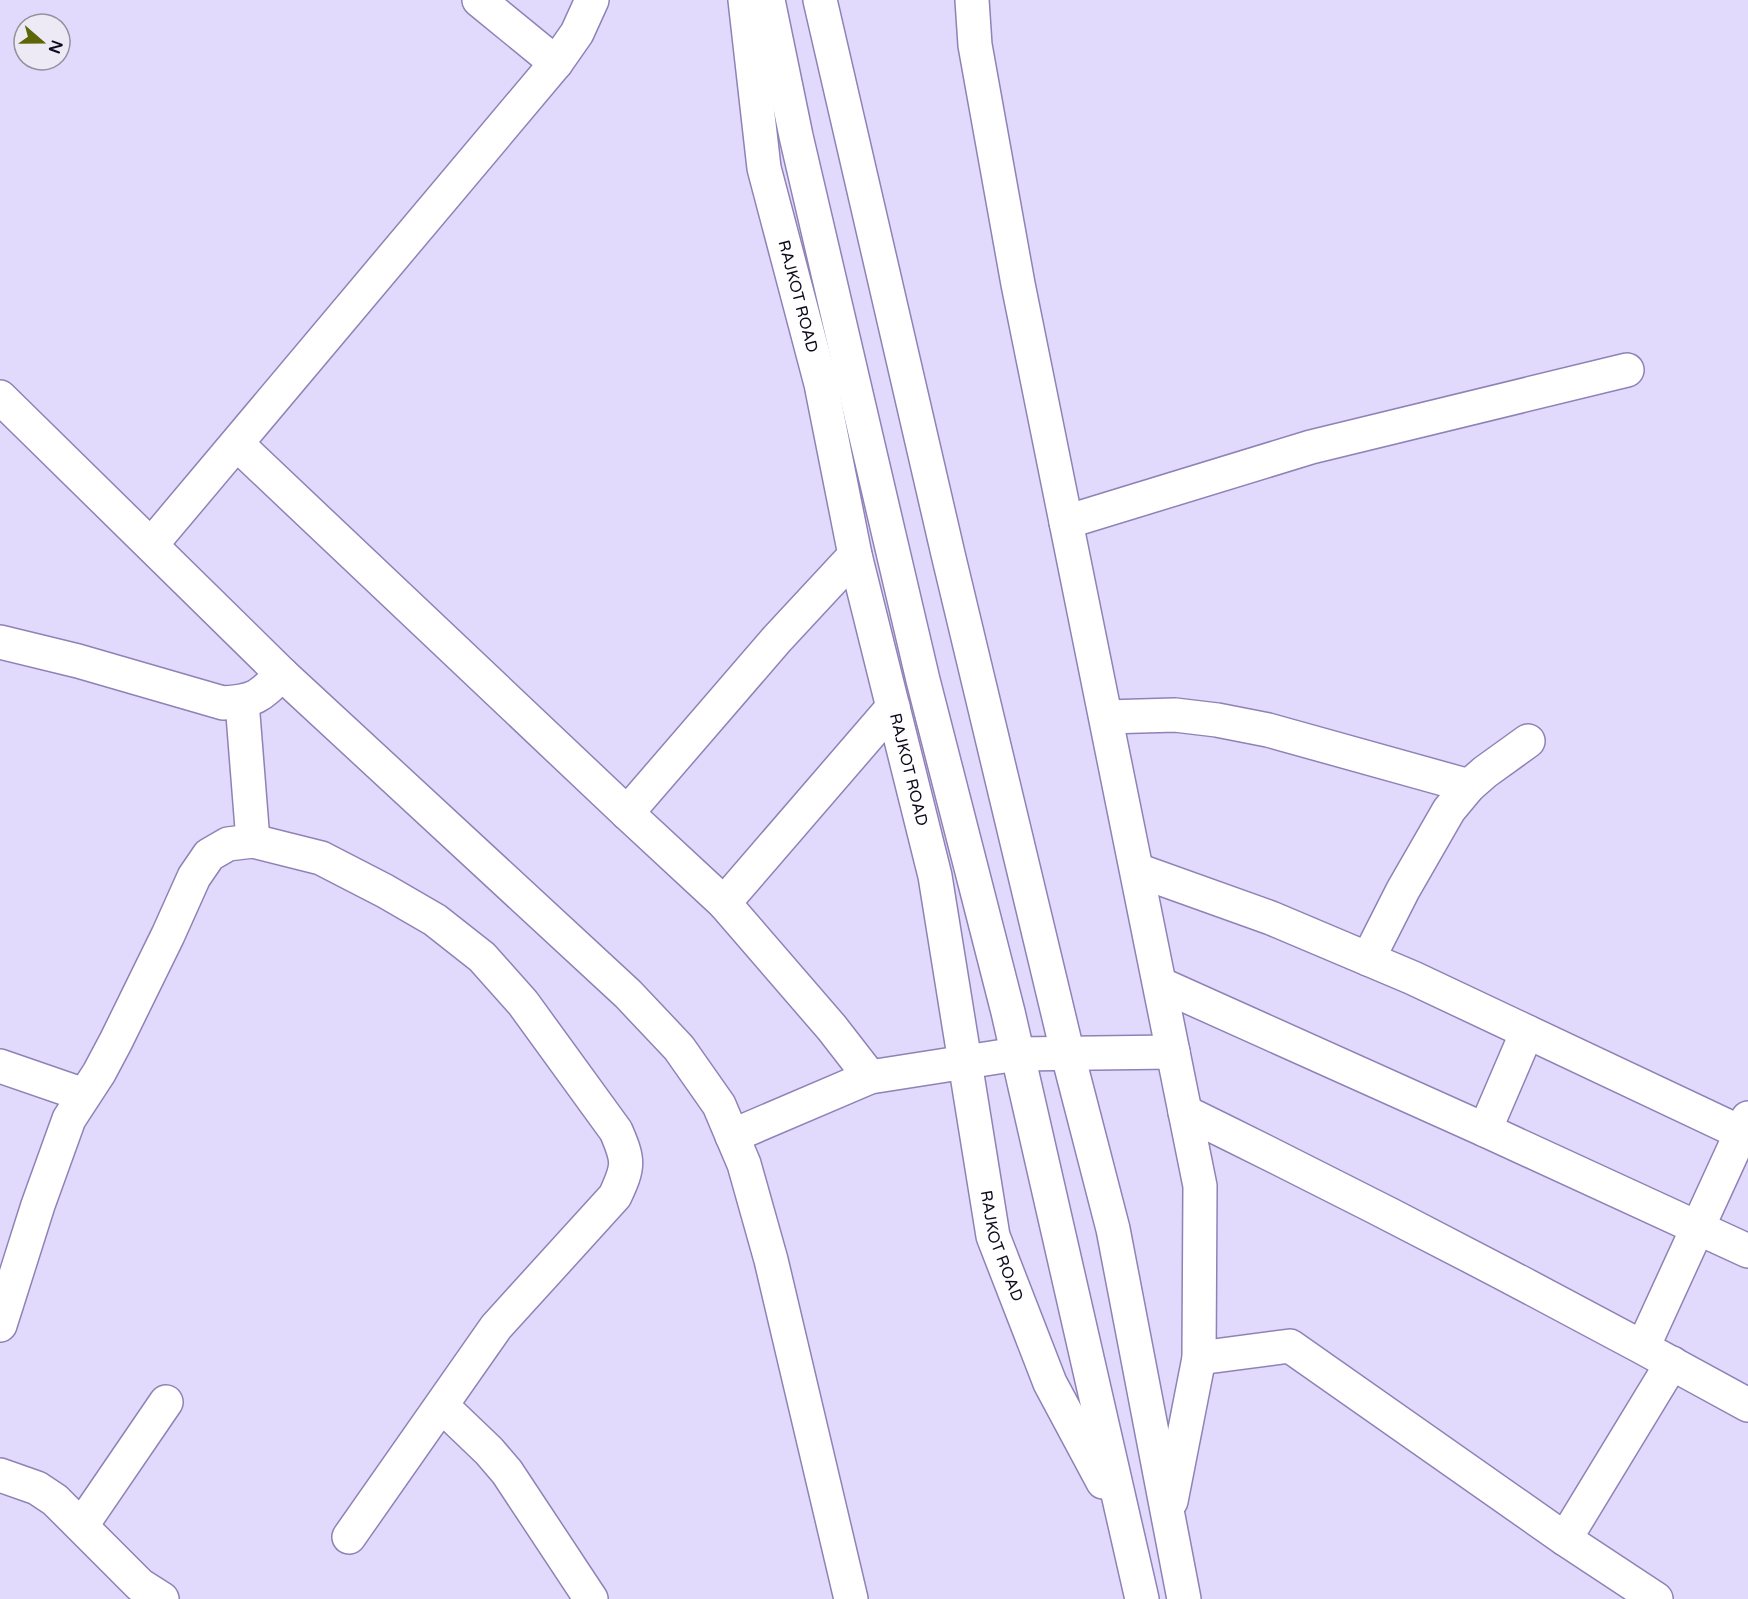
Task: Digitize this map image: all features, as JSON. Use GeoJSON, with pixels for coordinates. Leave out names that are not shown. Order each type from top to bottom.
{"type":"FeatureCollection","features":[{"type":"Feature","properties":{"kind":"main road"},"geometry":{"type":"LineString","coordinates":[[479,0],[556,63]]}},
{"type":"Feature","properties":{"kind":"main road"},"geometry":{"type":"LineString","coordinates":[[151,545],[556,63],[577,33],[592,0]]}},
{"type":"Feature","properties":{"kind":"main road","name":"RAJKOT ROAD"},"geometry":{"type":"LineString","coordinates":[[745,0],[764,168],[821,384],[855,555],[935,876],[993,1236],[1050,1383],[1124,1520]]}},
{"type":"Feature","properties":{"kind":"main road"},"geometry":{"type":"LineString","coordinates":[[768,0],[798,147],[920,669],[1017,1054],[1142,1599]]}},
{"type":"Feature","properties":{"kind":"main road"},"geometry":{"type":"LineString","coordinates":[[820,0],[898,341],[1068,1054],[1113,1229],[1184,1599]]}},
{"type":"Feature","properties":{"kind":"main road"},"geometry":{"type":"LineString","coordinates":[[972,0],[975,45],[1018,284],[1200,1186],[1199,1358],[1168,1520]]}},
{"type":"Feature","properties":{"kind":"main road"},"geometry":{"type":"LineString","coordinates":[[1066,522],[1311,447],[1627,370]]}},
{"type":"Feature","properties":{"kind":"main road"},"geometry":{"type":"LineString","coordinates":[[0,397],[282,674],[628,994],[679,1048],[719,1105],[744,1164],[771,1260],[851,1599]]}},
{"type":"Feature","properties":{"kind":"main road"},"geometry":{"type":"LineString","coordinates":[[237,444],[724,903],[832,1028],[870,1077]]}},
{"type":"Feature","properties":{"kind":"main road"},"geometry":{"type":"LineString","coordinates":[[627,813],[777,639],[855,555]]}},
{"type":"Feature","properties":{"kind":"main road"},"geometry":{"type":"LineString","coordinates":[[0,642],[78,661],[223,703],[242,702],[260,696],[282,674]]}},
{"type":"Feature","properties":{"kind":"main road"},"geometry":{"type":"LineString","coordinates":[[242,702],[253,841]]}},
{"type":"Feature","properties":{"kind":"main road"},"geometry":{"type":"LineString","coordinates":[[724,903],[893,707]]}},
{"type":"Feature","properties":{"kind":"main road"},"geometry":{"type":"LineString","coordinates":[[1106,717],[1175,715],[1217,720],[1268,730],[1469,786]]}},
{"type":"Feature","properties":{"kind":"main road"},"geometry":{"type":"LineString","coordinates":[[1368,959],[1449,810],[1469,786],[1485,772],[1528,741]]}},
{"type":"Feature","properties":{"kind":"main road"},"geometry":{"type":"LineString","coordinates":[[0,1325],[8,1268],[38,1205],[69,1119],[116,1041],[194,877],[209,855],[228,844],[253,841],[321,858],[435,920],[482,957],[523,1003],[616,1131],[626,1154],[626,1172],[615,1196],[496,1327],[349,1537]]}},
{"type":"Feature","properties":{"kind":"main road"},"geometry":{"type":"LineString","coordinates":[[1137,870],[1271,918],[1368,959],[1746,1129],[1643,1347]]}},
{"type":"Feature","properties":{"kind":"main road"},"geometry":{"type":"LineString","coordinates":[[1160,984],[1748,1251]]}},
{"type":"Feature","properties":{"kind":"main road"},"geometry":{"type":"LineString","coordinates":[[1485,1130],[1527,1032]]}},
{"type":"Feature","properties":{"kind":"main road"},"geometry":{"type":"LineString","coordinates":[[732,1136],[870,1077],[1017,1054],[1173,1052]]}},
{"type":"Feature","properties":{"kind":"main road"},"geometry":{"type":"LineString","coordinates":[[0,1066],[84,1095]]}},
{"type":"Feature","properties":{"kind":"main road"},"geometry":{"type":"LineString","coordinates":[[1185,1112],[1310,1173],[1643,1347],[1748,1405]]}},
{"type":"Feature","properties":{"kind":"main road"},"geometry":{"type":"LineString","coordinates":[[1199,1358],[1290,1346],[1565,1539],[1656,1599]]}},
{"type":"Feature","properties":{"kind":"main road"},"geometry":{"type":"LineString","coordinates":[[1565,1539],[1672,1363]]}},
{"type":"Feature","properties":{"kind":"main road"},"geometry":{"type":"LineString","coordinates":[[82,1525],[166,1402]]}},
{"type":"Feature","properties":{"kind":"main road"},"geometry":{"type":"LineString","coordinates":[[442,1406],[489,1451],[507,1473],[591,1599]]}},
{"type":"Feature","properties":{"kind":"main road"},"geometry":{"type":"LineString","coordinates":[[0,1476],[37,1488],[55,1500],[140,1585],[162,1599]]}}]}
